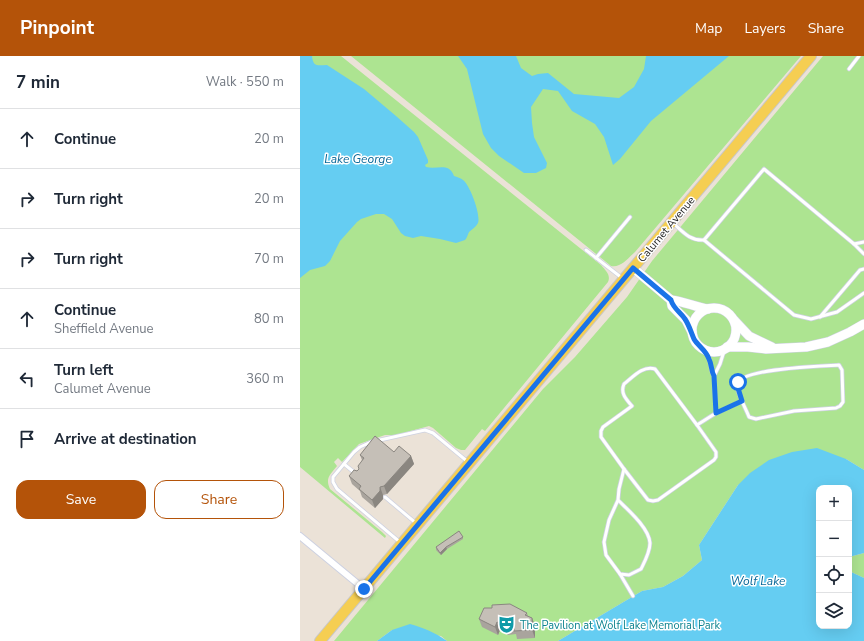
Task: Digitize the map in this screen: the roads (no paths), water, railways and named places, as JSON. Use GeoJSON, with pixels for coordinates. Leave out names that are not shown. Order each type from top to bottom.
{"type":"FeatureCollection","features":[{"type":"Feature","properties":{"kind":"main road","name":"Calumet Avenue"},"geometry":{"type":"LineString","coordinates":[[320,641],[811,56]]}},
{"type":"Feature","properties":{"kind":"main road"},"geometry":{"type":"LineString","coordinates":[[633,268],[671,300],[708,309],[722,309],[728,313],[749,336],[773,348]]}},
{"type":"Feature","properties":{"kind":"main road"},"geometry":{"type":"LineString","coordinates":[[671,300],[672,306],[686,320],[695,339],[703,348],[715,351],[726,348],[748,347],[766,349],[793,348],[828,342],[864,324]]}},
{"type":"Feature","properties":{"kind":"main road"},"geometry":{"type":"LineString","coordinates":[[693,334],[694,321],[697,316],[708,309]]}},
{"type":"Feature","properties":{"kind":"main road"},"geometry":{"type":"LineString","coordinates":[[726,348],[734,337],[736,331],[733,318]]}},
{"type":"Feature","properties":{"kind":"street"},"geometry":{"type":"LineString","coordinates":[[300,536],[364,589]]}},
{"type":"Feature","properties":{"kind":"lane"},"geometry":{"type":"LineString","coordinates":[[848,69],[859,56]]}},
{"type":"Feature","properties":{"kind":"lane"},"geometry":{"type":"LineString","coordinates":[[704,240],[764,168],[864,254]]}},
{"type":"Feature","properties":{"kind":"lane"},"geometry":{"type":"LineString","coordinates":[[596,258],[630,217]]}},
{"type":"Feature","properties":{"kind":"lane"},"geometry":{"type":"LineString","coordinates":[[672,222],[690,238],[704,240],[794,315],[811,319],[837,312],[864,293]]}},
{"type":"Feature","properties":{"kind":"lane"},"geometry":{"type":"LineString","coordinates":[[854,244],[864,242]]}},
{"type":"Feature","properties":{"kind":"lane"},"geometry":{"type":"LineString","coordinates":[[586,250],[623,279]]}},
{"type":"Feature","properties":{"kind":"lane"},"geometry":{"type":"LineString","coordinates":[[820,317],[860,270],[864,269]]}},
{"type":"Feature","properties":{"kind":"lane"},"geometry":{"type":"LineString","coordinates":[[703,348],[709,358],[714,376],[716,413]]}},
{"type":"Feature","properties":{"kind":"lane"},"geometry":{"type":"LineString","coordinates":[[714,376],[726,348]]}},
{"type":"Feature","properties":{"kind":"lane"},"geometry":{"type":"LineString","coordinates":[[839,365],[842,370],[843,402],[836,408],[794,411],[756,419],[749,417],[742,401],[737,385],[738,382],[756,374],[792,367],[839,365]]}},
{"type":"Feature","properties":{"kind":"lane"},"geometry":{"type":"LineString","coordinates":[[650,367],[655,369],[697,425],[716,452],[716,457],[714,460],[658,500],[653,501],[648,500],[624,469],[601,437],[600,431],[603,427],[632,406],[622,393],[624,384],[645,368],[650,367]]}},
{"type":"Feature","properties":{"kind":"lane"},"geometry":{"type":"LineString","coordinates":[[697,425],[716,413],[742,401]]}},
{"type":"Feature","properties":{"kind":"lane"},"geometry":{"type":"LineString","coordinates":[[402,544],[336,489],[333,482],[333,477],[354,452],[371,442],[425,430],[433,433],[469,463]]}},
{"type":"Feature","properties":{"kind":"lane"},"geometry":{"type":"LineString","coordinates":[[344,464],[359,476]]}},
{"type":"Feature","properties":{"kind":"lane"},"geometry":{"type":"LineString","coordinates":[[624,469],[618,500],[609,520],[604,542],[606,555],[620,574],[633,596]]}},
{"type":"Feature","properties":{"kind":"lane"},"geometry":{"type":"LineString","coordinates":[[385,497],[418,525]]}},
{"type":"Feature","properties":{"kind":"lane"},"geometry":{"type":"LineString","coordinates":[[618,500],[642,524],[650,542],[647,556],[641,570],[629,575],[620,574]]}},
{"type":"Feature","properties":{"kind":"water","name":"Lake George"},"geometry":{"type":"Polygon","coordinates":[[[300,56],[312,56],[315,64],[327,65],[364,89],[418,137],[428,160],[428,163],[425,165],[426,167],[442,167],[449,169],[454,176],[466,183],[474,200],[479,219],[478,223],[469,232],[465,240],[456,243],[421,236],[413,238],[405,236],[401,233],[392,219],[384,214],[376,214],[361,219],[357,222],[340,241],[330,261],[325,266],[310,270],[300,278],[300,56]]]}},
{"type":"Feature","properties":{"kind":"water"},"geometry":{"type":"Polygon","coordinates":[[[458,56],[516,56],[521,68],[532,76],[548,73],[574,94],[619,98],[634,87],[644,69],[646,56],[729,56],[651,121],[620,159],[613,165],[604,137],[595,124],[572,111],[558,91],[543,89],[531,107],[534,137],[547,163],[546,168],[536,173],[524,173],[499,156],[491,148],[483,134],[467,69],[458,56]]]}},
{"type":"Feature","properties":{"kind":"water","name":"Wolf Lake"},"geometry":{"type":"Polygon","coordinates":[[[817,448],[846,459],[864,470],[864,553],[852,556],[852,485],[816,485],[816,629],[852,629],[852,572],[864,578],[864,641],[558,641],[642,591],[663,587],[683,576],[702,560],[699,545],[738,485],[750,473],[769,460],[792,452],[817,448]]]}},
{"type":"Feature","properties":{"kind":"water"},"geometry":{"type":"Polygon","coordinates":[[[410,624],[430,631],[447,641],[377,641],[392,630],[410,624]]]}},
{"type":"Feature","properties":{"kind":"place","name":"The Pavilion at Wolf Lake Memorial Park"},"geometry":{"type":"Point","coordinates":[507,625]}}]}
